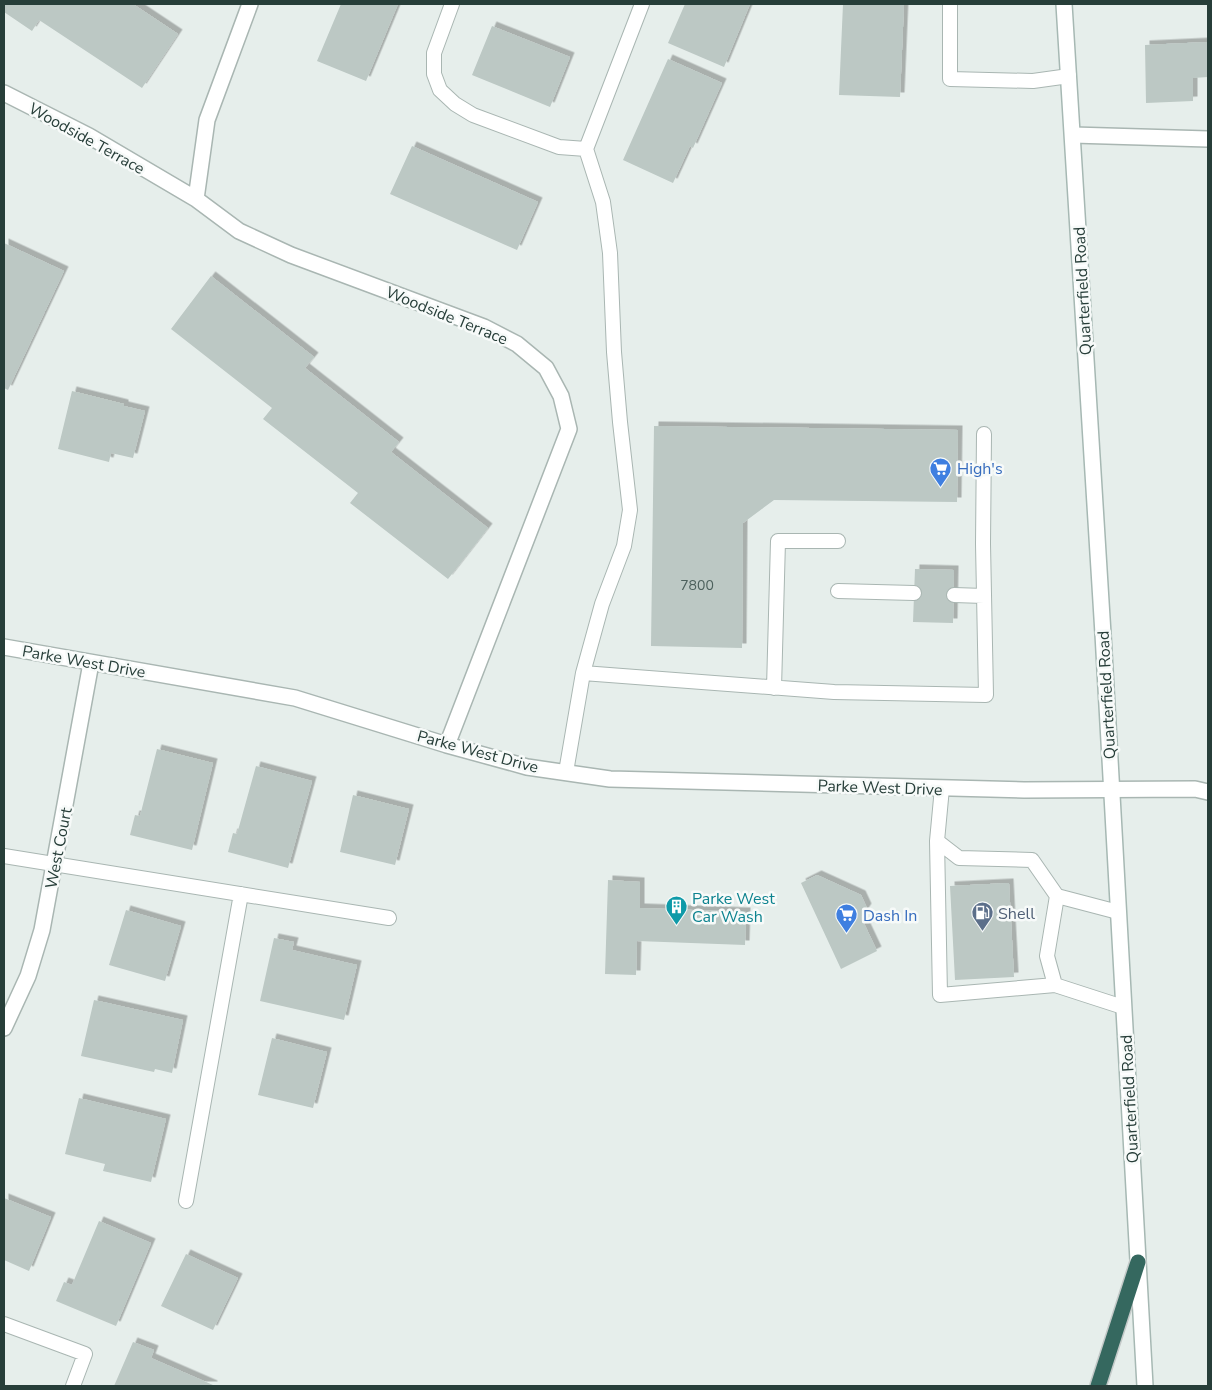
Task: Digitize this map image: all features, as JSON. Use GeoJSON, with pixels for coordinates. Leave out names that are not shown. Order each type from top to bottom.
{"type":"FeatureCollection","features":[{"type":"Feature","properties":{"kind":"highway"},"geometry":{"type":"LineString","coordinates":[[1098,1386],[1138,1262]]}},
{"type":"Feature","properties":{"kind":"street"},"geometry":{"type":"LineString","coordinates":[[196,199],[207,120],[250,4]]}},
{"type":"Feature","properties":{"kind":"street","name":"Quarterfield Road"},"geometry":{"type":"LineString","coordinates":[[1064,4],[1103,634],[1145,1386]]}},
{"type":"Feature","properties":{"kind":"street","name":"Woodside Terrace"},"geometry":{"type":"LineString","coordinates":[[4,92],[89,136],[196,199],[239,231],[291,255],[484,327],[517,344],[546,368],[561,396],[569,428],[447,745]]}},
{"type":"Feature","properties":{"kind":"street"},"geometry":{"type":"LineString","coordinates":[[1073,135],[1208,139]]}},
{"type":"Feature","properties":{"kind":"street","name":"Parke West Drive"},"geometry":{"type":"LineString","coordinates":[[4,647],[295,698],[447,745],[527,767],[610,779],[942,788],[1195,789],[1208,792]]}},
{"type":"Feature","properties":{"kind":"street","name":"West Court"},"geometry":{"type":"LineString","coordinates":[[4,1028],[28,976],[42,930],[91,662]]}},
{"type":"Feature","properties":{"kind":"lane"},"geometry":{"type":"LineString","coordinates":[[452,4],[434,52],[434,74],[440,90],[455,104],[473,114],[559,147],[586,149]]}},
{"type":"Feature","properties":{"kind":"lane"},"geometry":{"type":"LineString","coordinates":[[566,772],[583,673],[602,604],[624,546],[630,510],[614,352],[610,253],[603,202],[586,149],[642,4]]}},
{"type":"Feature","properties":{"kind":"lane"},"geometry":{"type":"LineString","coordinates":[[950,4],[950,79],[1032,81],[1069,76]]}},
{"type":"Feature","properties":{"kind":"lane"},"geometry":{"type":"LineString","coordinates":[[583,673],[834,692],[986,695],[984,434]]}},
{"type":"Feature","properties":{"kind":"lane"},"geometry":{"type":"LineString","coordinates":[[774,688],[778,541],[838,541]]}},
{"type":"Feature","properties":{"kind":"lane"},"geometry":{"type":"LineString","coordinates":[[838,591],[914,593]]}},
{"type":"Feature","properties":{"kind":"lane"},"geometry":{"type":"LineString","coordinates":[[954,595],[984,596]]}},
{"type":"Feature","properties":{"kind":"lane"},"geometry":{"type":"LineString","coordinates":[[942,788],[937,841],[940,995],[1055,985],[1123,1007]]}},
{"type":"Feature","properties":{"kind":"lane"},"geometry":{"type":"LineString","coordinates":[[937,841],[960,858],[1032,860],[1057,896],[1118,912]]}},
{"type":"Feature","properties":{"kind":"lane"},"geometry":{"type":"LineString","coordinates":[[4,856],[389,918]]}},
{"type":"Feature","properties":{"kind":"lane"},"geometry":{"type":"LineString","coordinates":[[186,1201],[241,894]]}},
{"type":"Feature","properties":{"kind":"lane"},"geometry":{"type":"LineString","coordinates":[[1055,985],[1047,956],[1057,896]]}},
{"type":"Feature","properties":{"kind":"lane"},"geometry":{"type":"LineString","coordinates":[[4,1324],[86,1354],[73,1386]]}},
{"type":"Feature","properties":{"kind":"building"},"geometry":{"type":"Polygon","coordinates":[[[4,4],[133,4],[178,34],[142,88],[39,20],[32,31],[4,12],[4,4]]]}},
{"type":"Feature","properties":{"kind":"building"},"geometry":{"type":"Polygon","coordinates":[[[341,4],[398,4],[366,81],[317,61],[341,4]]]}},
{"type":"Feature","properties":{"kind":"building"},"geometry":{"type":"Polygon","coordinates":[[[685,4],[750,4],[724,67],[668,43],[685,4]]]}},
{"type":"Feature","properties":{"kind":"building"},"geometry":{"type":"Polygon","coordinates":[[[843,4],[904,4],[900,97],[839,95],[843,4]]]}},
{"type":"Feature","properties":{"kind":"building"},"geometry":{"type":"Polygon","coordinates":[[[492,26],[570,57],[550,107],[472,75],[492,26]]]}},
{"type":"Feature","properties":{"kind":"building"},"geometry":{"type":"Polygon","coordinates":[[[1208,42],[1208,77],[1193,78],[1193,101],[1146,103],[1145,45],[1208,42]]]}},
{"type":"Feature","properties":{"kind":"building"},"geometry":{"type":"Polygon","coordinates":[[[668,59],[722,83],[693,148],[690,146],[673,183],[623,160],[668,59]]]}},
{"type":"Feature","properties":{"kind":"building"},"geometry":{"type":"Polygon","coordinates":[[[412,146],[538,202],[517,250],[390,194],[412,146]]]}},
{"type":"Feature","properties":{"kind":"building"},"geometry":{"type":"Polygon","coordinates":[[[4,243],[64,271],[8,390],[4,388],[4,243]]]}},
{"type":"Feature","properties":{"kind":"building"},"geometry":{"type":"Polygon","coordinates":[[[211,276],[314,357],[305,368],[399,442],[391,452],[488,528],[448,579],[350,503],[358,493],[263,419],[272,408],[171,329],[211,276]]]}},
{"type":"Feature","properties":{"kind":"building"},"geometry":{"type":"Polygon","coordinates":[[[72,391],[145,411],[133,458],[111,453],[109,462],[58,449],[72,391]]]}},
{"type":"Feature","properties":{"kind":"building"},"geometry":{"type":"Polygon","coordinates":[[[654,426],[958,430],[957,502],[774,500],[743,523],[742,648],[651,646],[654,426]]]}},
{"type":"Feature","properties":{"kind":"building"},"geometry":{"type":"Polygon","coordinates":[[[915,569],[954,570],[953,623],[913,622],[915,569]]]}},
{"type":"Feature","properties":{"kind":"building"},"geometry":{"type":"Polygon","coordinates":[[[157,749],[213,763],[192,850],[130,835],[135,815],[140,816],[157,749]]]}},
{"type":"Feature","properties":{"kind":"building"},"geometry":{"type":"Polygon","coordinates":[[[256,766],[312,781],[288,868],[228,852],[233,833],[237,834],[256,766]]]}},
{"type":"Feature","properties":{"kind":"building"},"geometry":{"type":"Polygon","coordinates":[[[353,795],[409,809],[395,865],[340,852],[353,795]]]}},
{"type":"Feature","properties":{"kind":"building","name":"Dash In"},"geometry":{"type":"Polygon","coordinates":[[[817,875],[861,895],[867,908],[861,917],[877,951],[841,969],[801,883],[817,875]]]}},
{"type":"Feature","properties":{"kind":"building","name":"Parke West Car Wash"},"geometry":{"type":"Polygon","coordinates":[[[608,880],[640,882],[640,908],[746,912],[745,945],[637,941],[636,975],[605,974],[608,880]]]}},
{"type":"Feature","properties":{"kind":"building","name":"Shell"},"geometry":{"type":"Polygon","coordinates":[[[1009,883],[1014,977],[955,980],[950,886],[1009,883]]]}},
{"type":"Feature","properties":{"kind":"building"},"geometry":{"type":"Polygon","coordinates":[[[126,910],[181,926],[165,981],[109,965],[126,910]]]}},
{"type":"Feature","properties":{"kind":"building"},"geometry":{"type":"Polygon","coordinates":[[[274,938],[294,942],[292,950],[357,965],[344,1020],[260,1001],[274,938]]]}},
{"type":"Feature","properties":{"kind":"building"},"geometry":{"type":"Polygon","coordinates":[[[94,1000],[183,1020],[172,1073],[155,1069],[154,1072],[81,1056],[94,1000]]]}},
{"type":"Feature","properties":{"kind":"building"},"geometry":{"type":"Polygon","coordinates":[[[272,1038],[327,1052],[313,1108],[258,1095],[272,1038]]]}},
{"type":"Feature","properties":{"kind":"building"},"geometry":{"type":"Polygon","coordinates":[[[79,1098],[166,1119],[151,1182],[103,1171],[105,1164],[65,1154],[79,1098]]]}},
{"type":"Feature","properties":{"kind":"building"},"geometry":{"type":"Polygon","coordinates":[[[4,1198],[51,1217],[29,1271],[4,1260],[4,1198]]]}},
{"type":"Feature","properties":{"kind":"building"},"geometry":{"type":"Polygon","coordinates":[[[99,1221],[151,1243],[116,1326],[56,1301],[64,1282],[72,1285],[99,1221]]]}},
{"type":"Feature","properties":{"kind":"building"},"geometry":{"type":"Polygon","coordinates":[[[186,1254],[238,1278],[213,1330],[161,1306],[186,1254]]]}},
{"type":"Feature","properties":{"kind":"building"},"geometry":{"type":"Polygon","coordinates":[[[133,1342],[154,1350],[151,1358],[213,1386],[114,1386],[133,1342]]]}},
{"type":"Feature","properties":{"kind":"place","name":"High's"},"geometry":{"type":"Point","coordinates":[941,487]}},
{"type":"Feature","properties":{"kind":"place","name":"Parke West Car Wash"},"geometry":{"type":"Point","coordinates":[676,926]}},
{"type":"Feature","properties":{"kind":"place","name":"Shell"},"geometry":{"type":"Point","coordinates":[982,932]}},
{"type":"Feature","properties":{"kind":"place","name":"Dash In"},"geometry":{"type":"Point","coordinates":[847,934]}}]}
